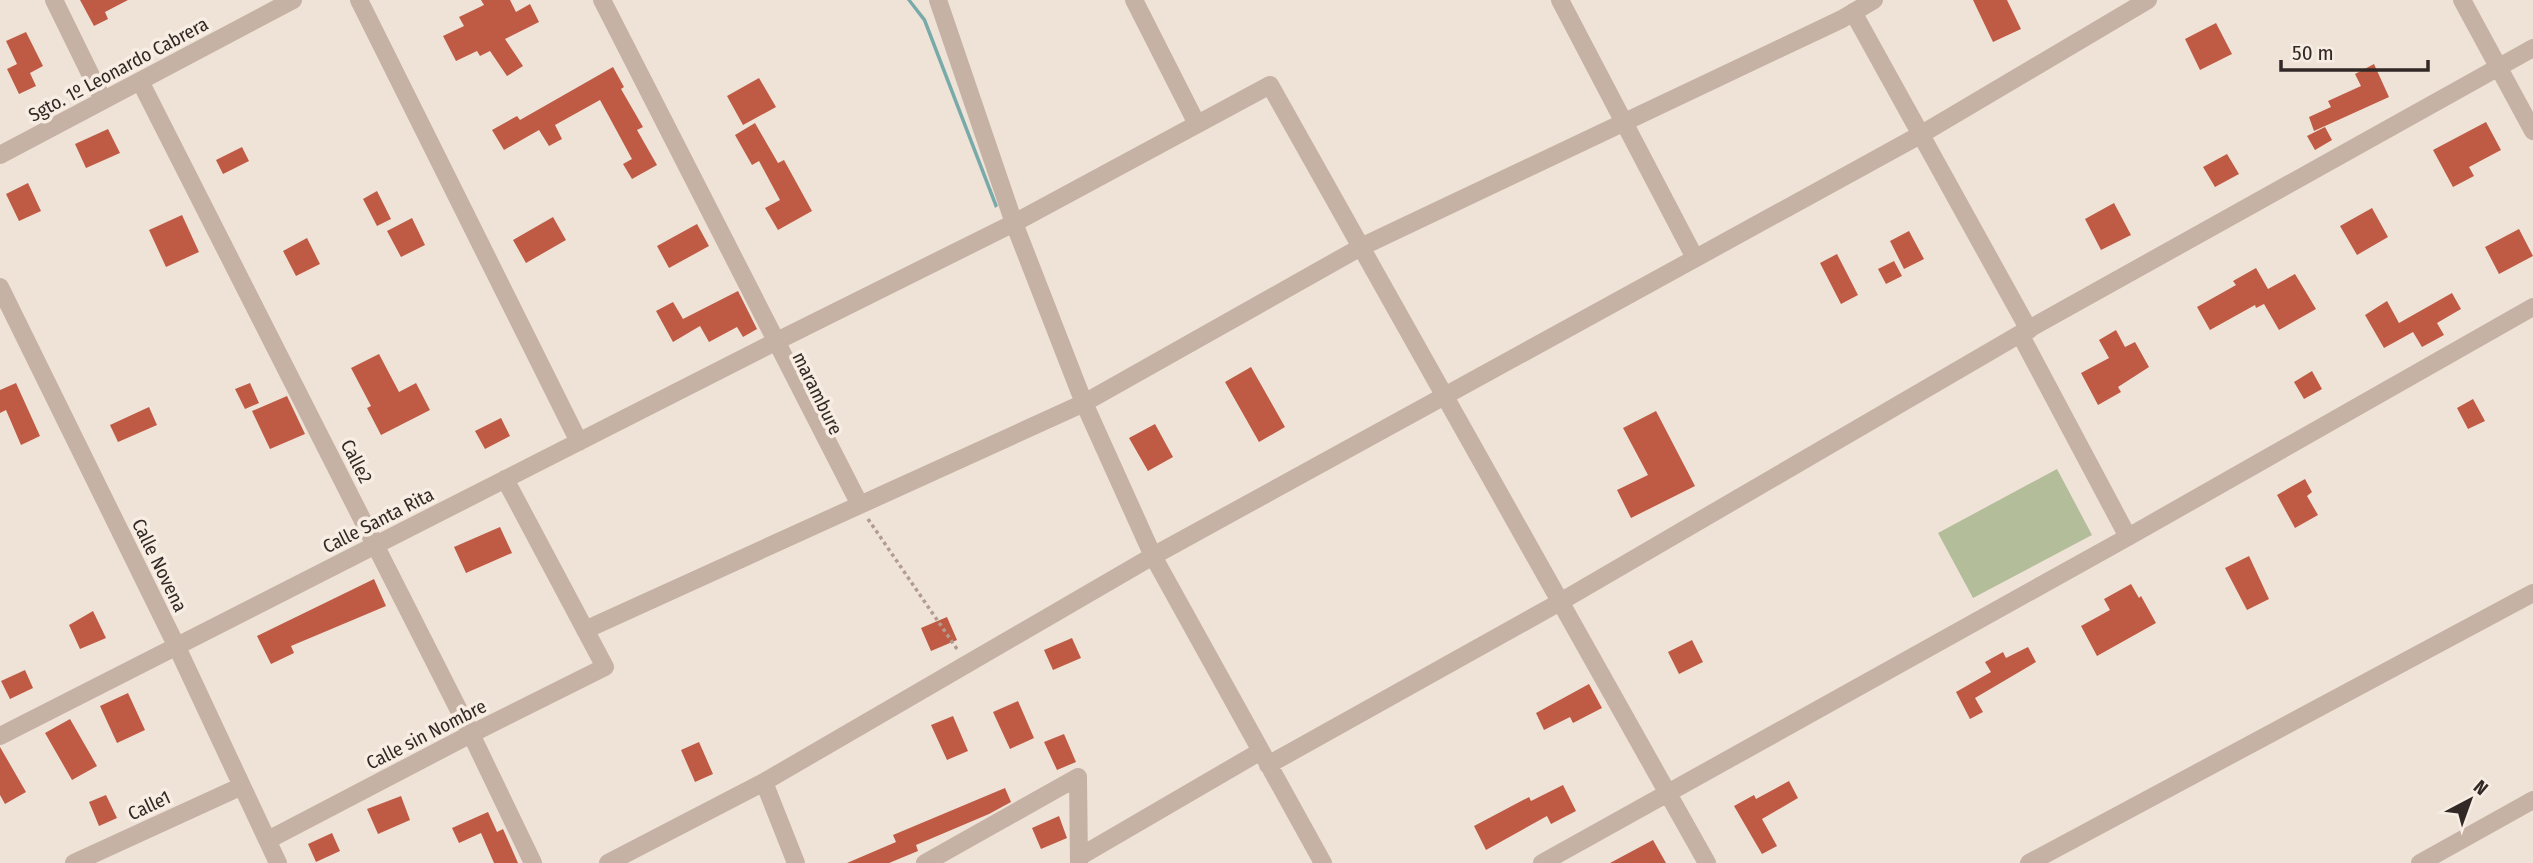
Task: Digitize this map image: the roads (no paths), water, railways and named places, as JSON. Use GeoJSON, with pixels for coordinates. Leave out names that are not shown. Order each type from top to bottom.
{"type":"FeatureCollection","features":[{"type":"Feature","properties":{"kind":"street"},"geometry":{"type":"LineString","coordinates":[[54,0],[103,100]]}},
{"type":"Feature","properties":{"kind":"street","name":"Sgto. 1º Leonardo Cabrera"},"geometry":{"type":"LineString","coordinates":[[0,155],[293,0]]}},
{"type":"Feature","properties":{"kind":"street"},"geometry":{"type":"LineString","coordinates":[[359,0],[579,442]]}},
{"type":"Feature","properties":{"kind":"street"},"geometry":{"type":"LineString","coordinates":[[602,0],[861,508]]}},
{"type":"Feature","properties":{"kind":"street"},"geometry":{"type":"LineString","coordinates":[[938,0],[1014,223],[1084,403],[1153,556],[1323,863]]}},
{"type":"Feature","properties":{"kind":"street"},"geometry":{"type":"LineString","coordinates":[[1134,0],[1197,124]]}},
{"type":"Feature","properties":{"kind":"street"},"geometry":{"type":"LineString","coordinates":[[1560,0],[1695,258]]}},
{"type":"Feature","properties":{"kind":"street"},"geometry":{"type":"LineString","coordinates":[[505,479],[585,630],[861,508],[1084,403],[1361,247],[1847,16],[1874,0]]}},
{"type":"Feature","properties":{"kind":"street"},"geometry":{"type":"LineString","coordinates":[[608,863],[764,782],[1153,556],[1920,135],[2148,0]]}},
{"type":"Feature","properties":{"kind":"street"},"geometry":{"type":"LineString","coordinates":[[2462,0],[2533,131]]}},
{"type":"Feature","properties":{"kind":"street"},"geometry":{"type":"LineString","coordinates":[[1847,16],[1920,135],[2128,537]]}},
{"type":"Feature","properties":{"kind":"street"},"geometry":{"type":"LineString","coordinates":[[925,863],[1078,778],[1079,860],[1264,758],[1560,602],[2024,332],[2533,48]]}},
{"type":"Feature","properties":{"kind":"street","name":"Calle2"},"geometry":{"type":"LineString","coordinates":[[140,81],[471,734],[533,863]]}},
{"type":"Feature","properties":{"kind":"street","name":"Calle Santa Rita"},"geometry":{"type":"LineString","coordinates":[[0,736],[1014,223],[1270,86],[1361,247]]}},
{"type":"Feature","properties":{"kind":"street"},"geometry":{"type":"LineString","coordinates":[[1361,247],[1707,863]]}},
{"type":"Feature","properties":{"kind":"street","name":"Calle Novena"},"geometry":{"type":"LineString","coordinates":[[0,288],[176,645],[278,863]]}},
{"type":"Feature","properties":{"kind":"street"},"geometry":{"type":"LineString","coordinates":[[1542,863],[2128,537],[2533,307]]}},
{"type":"Feature","properties":{"kind":"street"},"geometry":{"type":"LineString","coordinates":[[2029,863],[2533,593]]}},
{"type":"Feature","properties":{"kind":"street","name":"Calle sin Nombre"},"geometry":{"type":"LineString","coordinates":[[268,840],[605,667],[585,630]]}},
{"type":"Feature","properties":{"kind":"street"},"geometry":{"type":"LineString","coordinates":[[764,782],[796,863]]}},
{"type":"Feature","properties":{"kind":"street","name":"Calle1"},"geometry":{"type":"LineString","coordinates":[[74,863],[242,786]]}},
{"type":"Feature","properties":{"kind":"street"},"geometry":{"type":"LineString","coordinates":[[2420,863],[2533,800]]}},
{"type":"Feature","properties":{"kind":"water"},"geometry":{"type":"Polygon","coordinates":[[[907,0],[911,0],[926,19],[998,206],[995,208],[923,21],[907,0]]]}}]}
